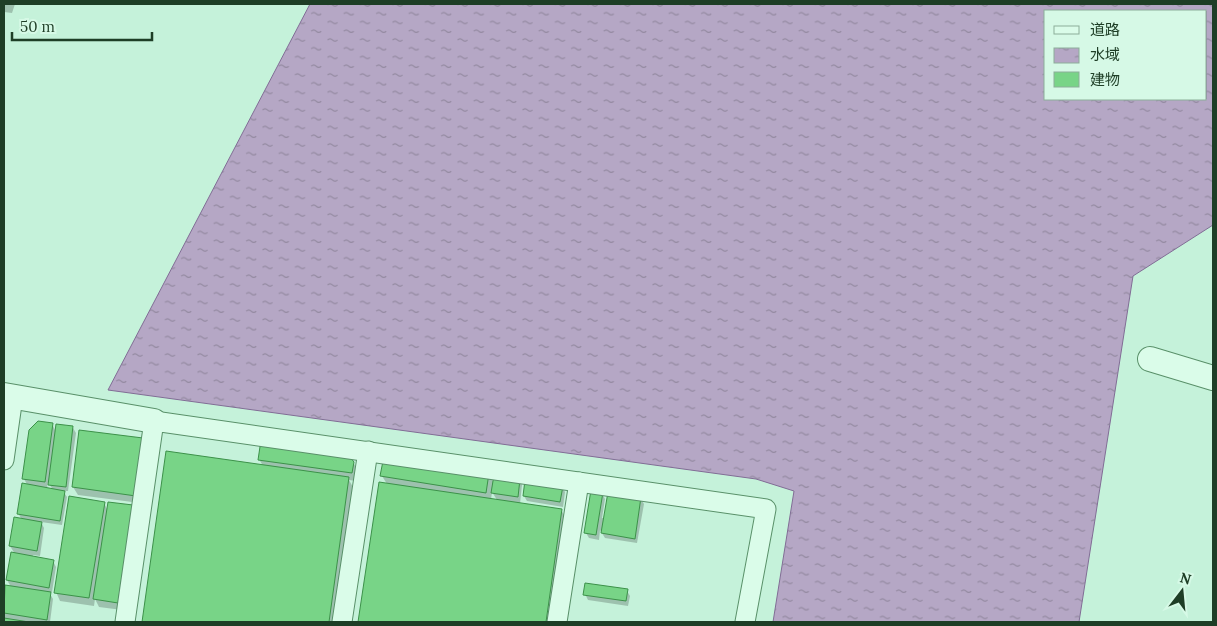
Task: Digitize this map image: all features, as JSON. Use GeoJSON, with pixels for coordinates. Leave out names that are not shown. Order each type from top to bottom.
{"type":"FeatureCollection","features":[{"type":"Feature","properties":{"kind":"street"},"geometry":{"type":"LineString","coordinates":[[1150,359],[1213,378]]}},
{"type":"Feature","properties":{"kind":"street"},"geometry":{"type":"LineString","coordinates":[[4,460],[8,396],[154,421],[766,509],[745,622]]}},
{"type":"Feature","properties":{"kind":"street"},"geometry":{"type":"LineString","coordinates":[[125,622],[154,421]]}},
{"type":"Feature","properties":{"kind":"street"},"geometry":{"type":"LineString","coordinates":[[342,622],[368,451]]}},
{"type":"Feature","properties":{"kind":"street"},"geometry":{"type":"LineString","coordinates":[[557,622],[578,482]]}},
{"type":"Feature","properties":{"kind":"water"},"geometry":{"type":"Polygon","coordinates":[[[310,4],[1213,4],[1213,225],[1133,276],[1079,622],[773,622],[794,491],[756,479],[108,390],[310,4]]]}},
{"type":"Feature","properties":{"kind":"building"},"geometry":{"type":"Polygon","coordinates":[[[38,421],[53,423],[45,482],[22,479],[29,430],[38,421]]]}},
{"type":"Feature","properties":{"kind":"building"},"geometry":{"type":"Polygon","coordinates":[[[56,424],[73,426],[66,487],[48,485],[56,424]]]}},
{"type":"Feature","properties":{"kind":"building"},"geometry":{"type":"Polygon","coordinates":[[[79,430],[143,438],[136,496],[72,487],[79,430]]]}},
{"type":"Feature","properties":{"kind":"building"},"geometry":{"type":"Polygon","coordinates":[[[261,440],[346,452],[354,462],[352,473],[258,460],[261,440]]]}},
{"type":"Feature","properties":{"kind":"building"},"geometry":{"type":"Polygon","coordinates":[[[166,451],[349,477],[329,622],[142,622],[166,451]]]}},
{"type":"Feature","properties":{"kind":"building"},"geometry":{"type":"Polygon","coordinates":[[[384,456],[489,473],[486,493],[380,476],[384,456]]]}},
{"type":"Feature","properties":{"kind":"building"},"geometry":{"type":"Polygon","coordinates":[[[494,475],[520,479],[518,497],[491,493],[494,475]]]}},
{"type":"Feature","properties":{"kind":"building"},"geometry":{"type":"Polygon","coordinates":[[[525,480],[563,486],[560,502],[523,496],[525,480]]]}},
{"type":"Feature","properties":{"kind":"building"},"geometry":{"type":"Polygon","coordinates":[[[379,482],[562,509],[546,622],[358,622],[379,482]]]}},
{"type":"Feature","properties":{"kind":"building"},"geometry":{"type":"Polygon","coordinates":[[[22,483],[65,491],[60,521],[17,514],[22,483]]]}},
{"type":"Feature","properties":{"kind":"building"},"geometry":{"type":"Polygon","coordinates":[[[591,490],[603,492],[596,535],[584,533],[591,490]]]}},
{"type":"Feature","properties":{"kind":"building"},"geometry":{"type":"Polygon","coordinates":[[[608,492],[641,497],[635,539],[601,533],[608,492]]]}},
{"type":"Feature","properties":{"kind":"building"},"geometry":{"type":"Polygon","coordinates":[[[69,496],[105,502],[89,598],[54,593],[69,496]]]}},
{"type":"Feature","properties":{"kind":"building"},"geometry":{"type":"Polygon","coordinates":[[[108,502],[133,505],[118,603],[93,599],[108,502]]]}},
{"type":"Feature","properties":{"kind":"building"},"geometry":{"type":"Polygon","coordinates":[[[14,517],[42,522],[37,551],[9,546],[14,517]]]}},
{"type":"Feature","properties":{"kind":"building"},"geometry":{"type":"Polygon","coordinates":[[[11,552],[54,560],[49,588],[6,580],[11,552]]]}},
{"type":"Feature","properties":{"kind":"building"},"geometry":{"type":"Polygon","coordinates":[[[585,583],[628,589],[626,601],[583,595],[585,583]]]}},
{"type":"Feature","properties":{"kind":"building"},"geometry":{"type":"Polygon","coordinates":[[[5,585],[51,592],[47,620],[4,613],[5,585]]]}},
{"type":"Feature","properties":{"kind":"building"},"geometry":{"type":"Polygon","coordinates":[[[4,618],[29,622],[4,622],[4,618]]]}}]}
